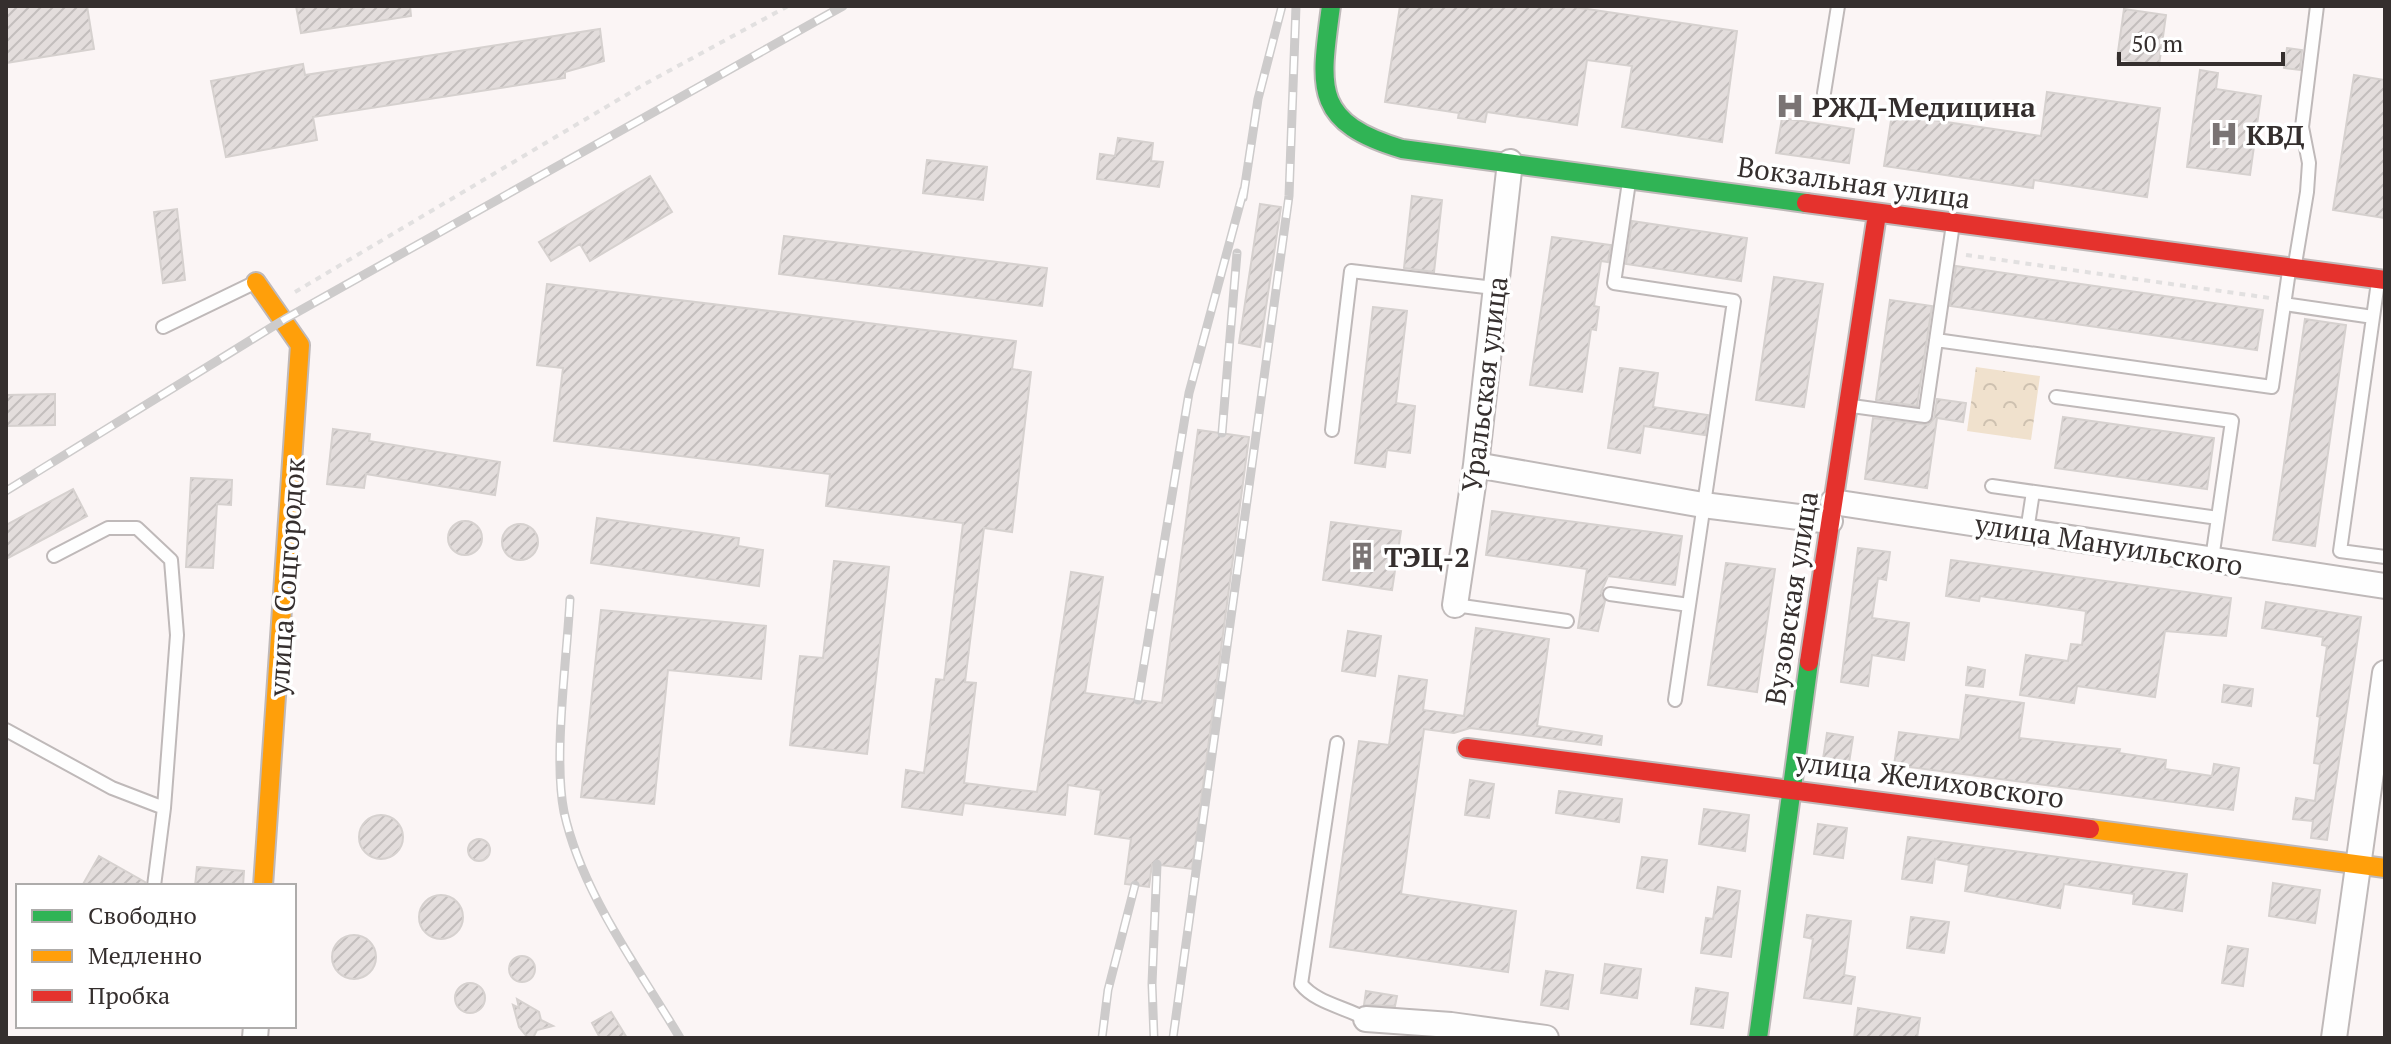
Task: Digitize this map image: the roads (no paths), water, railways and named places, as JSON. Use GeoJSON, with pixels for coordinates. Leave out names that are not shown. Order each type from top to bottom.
{"type":"FeatureCollection","features":[{"type":"Feature","properties":{"kind":"street","name":"Вокзальная улица"},"geometry":{"type":"LineString","coordinates":[[1331,6],[1324,81],[1329,107],[1344,126],[1367,141],[1402,149],[1877,214],[2382,279]]}},
{"type":"Feature","properties":{"kind":"street","name":"Уральская улица"},"geometry":{"type":"LineString","coordinates":[[1455,605],[1476,465],[1510,162]]}},
{"type":"Feature","properties":{"kind":"street","name":"Вузовская улица"},"geometry":{"type":"LineString","coordinates":[[1758,1038],[1790,789],[1877,214]]}},
{"type":"Feature","properties":{"kind":"street","name":"улица Соцгородок"},"geometry":{"type":"LineString","coordinates":[[256,282],[300,345],[300,382],[263,884]]}},
{"type":"Feature","properties":{"kind":"street","name":"улица Мануильского"},"geometry":{"type":"LineString","coordinates":[[1476,465],[1703,505],[1832,512],[2027,531],[2385,586]]}},
{"type":"Feature","properties":{"kind":"street"},"geometry":{"type":"LineString","coordinates":[[2334,1038],[2385,673]]}},
{"type":"Feature","properties":{"kind":"street","name":"улица Желиховского"},"geometry":{"type":"LineString","coordinates":[[1467,748],[2385,868]]}},
{"type":"Feature","properties":{"kind":"street"},"geometry":{"type":"LineString","coordinates":[[1366,1019],[1451,1025],[1546,1038]]}},
{"type":"Feature","properties":{"kind":"lane"},"geometry":{"type":"LineString","coordinates":[[1824,93],[1838,6]]}},
{"type":"Feature","properties":{"kind":"lane"},"geometry":{"type":"LineString","coordinates":[[1936,340],[2272,387],[2284,302],[2307,192],[2309,163],[2302,127],[2317,6]]}},
{"type":"Feature","properties":{"kind":"lane"},"geometry":{"type":"LineString","coordinates":[[1629,179],[1614,283],[1734,301],[1675,700]]}},
{"type":"Feature","properties":{"kind":"lane"},"geometry":{"type":"LineString","coordinates":[[1848,405],[1925,416],[1953,224]]}},
{"type":"Feature","properties":{"kind":"lane"},"geometry":{"type":"LineString","coordinates":[[1332,430],[1351,271],[1494,288]]}},
{"type":"Feature","properties":{"kind":"lane"},"geometry":{"type":"LineString","coordinates":[[2382,279],[2373,317],[2340,551],[2385,557]]}},
{"type":"Feature","properties":{"kind":"lane"},"geometry":{"type":"LineString","coordinates":[[163,327],[256,282]]}},
{"type":"Feature","properties":{"kind":"lane"},"geometry":{"type":"LineString","coordinates":[[2284,302],[2373,317]]}},
{"type":"Feature","properties":{"kind":"lane"},"geometry":{"type":"LineString","coordinates":[[2056,397],[2232,421],[2212,559]]}},
{"type":"Feature","properties":{"kind":"lane"},"geometry":{"type":"LineString","coordinates":[[1992,486],[2218,518]]}},
{"type":"Feature","properties":{"kind":"lane"},"geometry":{"type":"LineString","coordinates":[[2027,531],[2033,492]]}},
{"type":"Feature","properties":{"kind":"lane"},"geometry":{"type":"LineString","coordinates":[[54,556],[108,528],[137,528],[171,560],[177,635],[164,808],[154,884]]}},
{"type":"Feature","properties":{"kind":"lane"},"geometry":{"type":"LineString","coordinates":[[1610,594],[1689,605]]}},
{"type":"Feature","properties":{"kind":"lane"},"geometry":{"type":"LineString","coordinates":[[1455,605],[1567,621]]}},
{"type":"Feature","properties":{"kind":"lane"},"geometry":{"type":"LineString","coordinates":[[6,730],[112,788],[164,808]]}},
{"type":"Feature","properties":{"kind":"lane"},"geometry":{"type":"LineString","coordinates":[[1337,743],[1301,984],[1311,996],[1345,1007],[1366,1019]]}},
{"type":"Feature","properties":{"kind":"railway"},"geometry":{"type":"LineString","coordinates":[[6,491],[285,319],[843,6]]}},
{"type":"Feature","properties":{"kind":"railway"},"geometry":{"type":"LineString","coordinates":[[1243,198],[1258,99],[1282,6]]}},
{"type":"Feature","properties":{"kind":"railway"},"geometry":{"type":"LineString","coordinates":[[1173,1038],[1289,196],[1296,6]]}},
{"type":"Feature","properties":{"kind":"railway"},"geometry":{"type":"LineString","coordinates":[[1138,700],[1189,393],[1244,189]]}},
{"type":"Feature","properties":{"kind":"railway"},"geometry":{"type":"LineString","coordinates":[[1222,433],[1237,253]]}},
{"type":"Feature","properties":{"kind":"railway"},"geometry":{"type":"LineString","coordinates":[[570,599],[560,736],[564,812],[572,842],[598,901],[680,1038]]}},
{"type":"Feature","properties":{"kind":"railway"},"geometry":{"type":"LineString","coordinates":[[1154,1038],[1152,984],[1157,864]]}},
{"type":"Feature","properties":{"kind":"railway"},"geometry":{"type":"LineString","coordinates":[[1102,1038],[1108,990],[1135,885]]}},
{"type":"Feature","properties":{"kind":"place","name":"РЖД-Медицина"},"geometry":{"type":"Point","coordinates":[1790,106]}},
{"type":"Feature","properties":{"kind":"place","name":"КВД"},"geometry":{"type":"Point","coordinates":[2224,134]}},
{"type":"Feature","properties":{"kind":"place","name":"ТЭЦ-2"},"geometry":{"type":"Point","coordinates":[1362,556]}}]}
